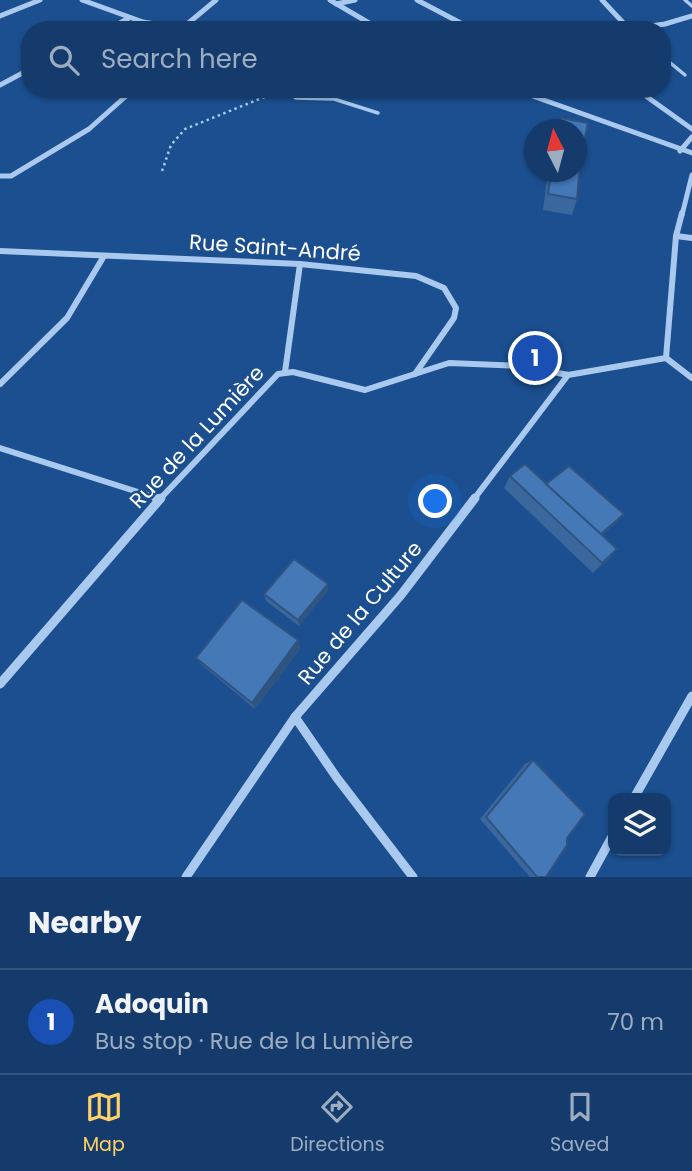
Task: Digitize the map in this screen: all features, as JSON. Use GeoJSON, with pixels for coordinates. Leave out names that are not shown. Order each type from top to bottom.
{"type":"FeatureCollection","features":[{"type":"Feature","properties":{"kind":"street"},"geometry":{"type":"LineString","coordinates":[[0,16],[40,0]]}},
{"type":"Feature","properties":{"kind":"street"},"geometry":{"type":"LineString","coordinates":[[82,0],[140,21]]}},
{"type":"Feature","properties":{"kind":"street"},"geometry":{"type":"LineString","coordinates":[[191,21],[216,0]]}},
{"type":"Feature","properties":{"kind":"street"},"geometry":{"type":"LineString","coordinates":[[330,0],[365,21]]}},
{"type":"Feature","properties":{"kind":"street"},"geometry":{"type":"LineString","coordinates":[[336,4],[355,0]]}},
{"type":"Feature","properties":{"kind":"street"},"geometry":{"type":"LineString","coordinates":[[417,0],[457,21]]}},
{"type":"Feature","properties":{"kind":"street"},"geometry":{"type":"LineString","coordinates":[[602,0],[622,21]]}},
{"type":"Feature","properties":{"kind":"street"},"geometry":{"type":"LineString","coordinates":[[671,22],[692,16]]}},
{"type":"Feature","properties":{"kind":"street"},"geometry":{"type":"LineString","coordinates":[[124,21],[129,18]]}},
{"type":"Feature","properties":{"kind":"street"},"geometry":{"type":"LineString","coordinates":[[0,85],[21,74]]}},
{"type":"Feature","properties":{"kind":"street"},"geometry":{"type":"LineString","coordinates":[[0,176],[11,176],[89,129],[124,98]]}},
{"type":"Feature","properties":{"kind":"street"},"geometry":{"type":"LineString","coordinates":[[538,98],[692,153]]}},
{"type":"Feature","properties":{"kind":"street"},"geometry":{"type":"LineString","coordinates":[[649,98],[692,129]]}},
{"type":"Feature","properties":{"kind":"street"},"geometry":{"type":"LineString","coordinates":[[680,150],[692,137]]}},
{"type":"Feature","properties":{"kind":"street"},"geometry":{"type":"LineString","coordinates":[[666,358],[676,236],[692,175]]}},
{"type":"Feature","properties":{"kind":"street"},"geometry":{"type":"LineString","coordinates":[[676,236],[692,238]]}},
{"type":"Feature","properties":{"kind":"street","name":"Rue Saint-André"},"geometry":{"type":"LineString","coordinates":[[0,251],[300,264],[416,276],[444,288],[456,308],[454,318],[415,374]]}},
{"type":"Feature","properties":{"kind":"street"},"geometry":{"type":"LineString","coordinates":[[0,384],[67,318],[104,256]]}},
{"type":"Feature","properties":{"kind":"street"},"geometry":{"type":"LineString","coordinates":[[285,372],[300,264]]}},
{"type":"Feature","properties":{"kind":"street"},"geometry":{"type":"LineString","coordinates":[[568,375],[666,358],[692,378]]}},
{"type":"Feature","properties":{"kind":"street","name":"Rue de la Lumière"},"geometry":{"type":"LineString","coordinates":[[0,684],[160,499],[271,380],[285,372],[365,390],[441,364],[461,362],[523,366],[568,375]]}},
{"type":"Feature","properties":{"kind":"street","name":"Rue de la Culture"},"geometry":{"type":"LineString","coordinates":[[186,877],[295,717],[401,595],[568,375]]}},
{"type":"Feature","properties":{"kind":"street"},"geometry":{"type":"LineString","coordinates":[[0,448],[160,499]]}},
{"type":"Feature","properties":{"kind":"street"},"geometry":{"type":"LineString","coordinates":[[637,793],[692,696]]}},
{"type":"Feature","properties":{"kind":"street"},"geometry":{"type":"LineString","coordinates":[[295,717],[337,778],[413,877]]}},
{"type":"Feature","properties":{"kind":"street"},"geometry":{"type":"LineString","coordinates":[[590,877],[608,844]]}},
{"type":"Feature","properties":{"kind":"lane"},"geometry":{"type":"LineString","coordinates":[[685,0],[692,6]]}},
{"type":"Feature","properties":{"kind":"lane"},"geometry":{"type":"LineString","coordinates":[[671,63],[685,75]]}},
{"type":"Feature","properties":{"kind":"lane"},"geometry":{"type":"LineString","coordinates":[[296,98],[334,99],[378,113]]}},
{"type":"Feature","properties":{"kind":"path"},"geometry":{"type":"LineString","coordinates":[[162,171],[166,153],[180,132],[202,117],[233,110],[262,98]]}},
{"type":"Feature","properties":{"kind":"building"},"geometry":{"type":"Polygon","coordinates":[[[550,182],[578,182],[577,199],[548,194],[550,182]]]}},
{"type":"Feature","properties":{"kind":"building"},"geometry":{"type":"Polygon","coordinates":[[[525,464],[617,549],[602,563],[510,476],[525,464]]]}},
{"type":"Feature","properties":{"kind":"building"},"geometry":{"type":"Polygon","coordinates":[[[569,466],[624,514],[601,534],[546,484],[569,466]]]}},
{"type":"Feature","properties":{"kind":"building"},"geometry":{"type":"Polygon","coordinates":[[[294,559],[328,584],[298,620],[264,594],[294,559]]]}},
{"type":"Feature","properties":{"kind":"building"},"geometry":{"type":"Polygon","coordinates":[[[242,600],[298,640],[252,703],[196,658],[242,600]]]}},
{"type":"Feature","properties":{"kind":"building"},"geometry":{"type":"Polygon","coordinates":[[[533,760],[585,814],[567,838],[567,845],[546,877],[537,877],[486,817],[533,760]]]}},
{"type":"Feature","properties":{"kind":"place","name":"Adoquin"},"geometry":{"type":"Point","coordinates":[535,358]}}]}
